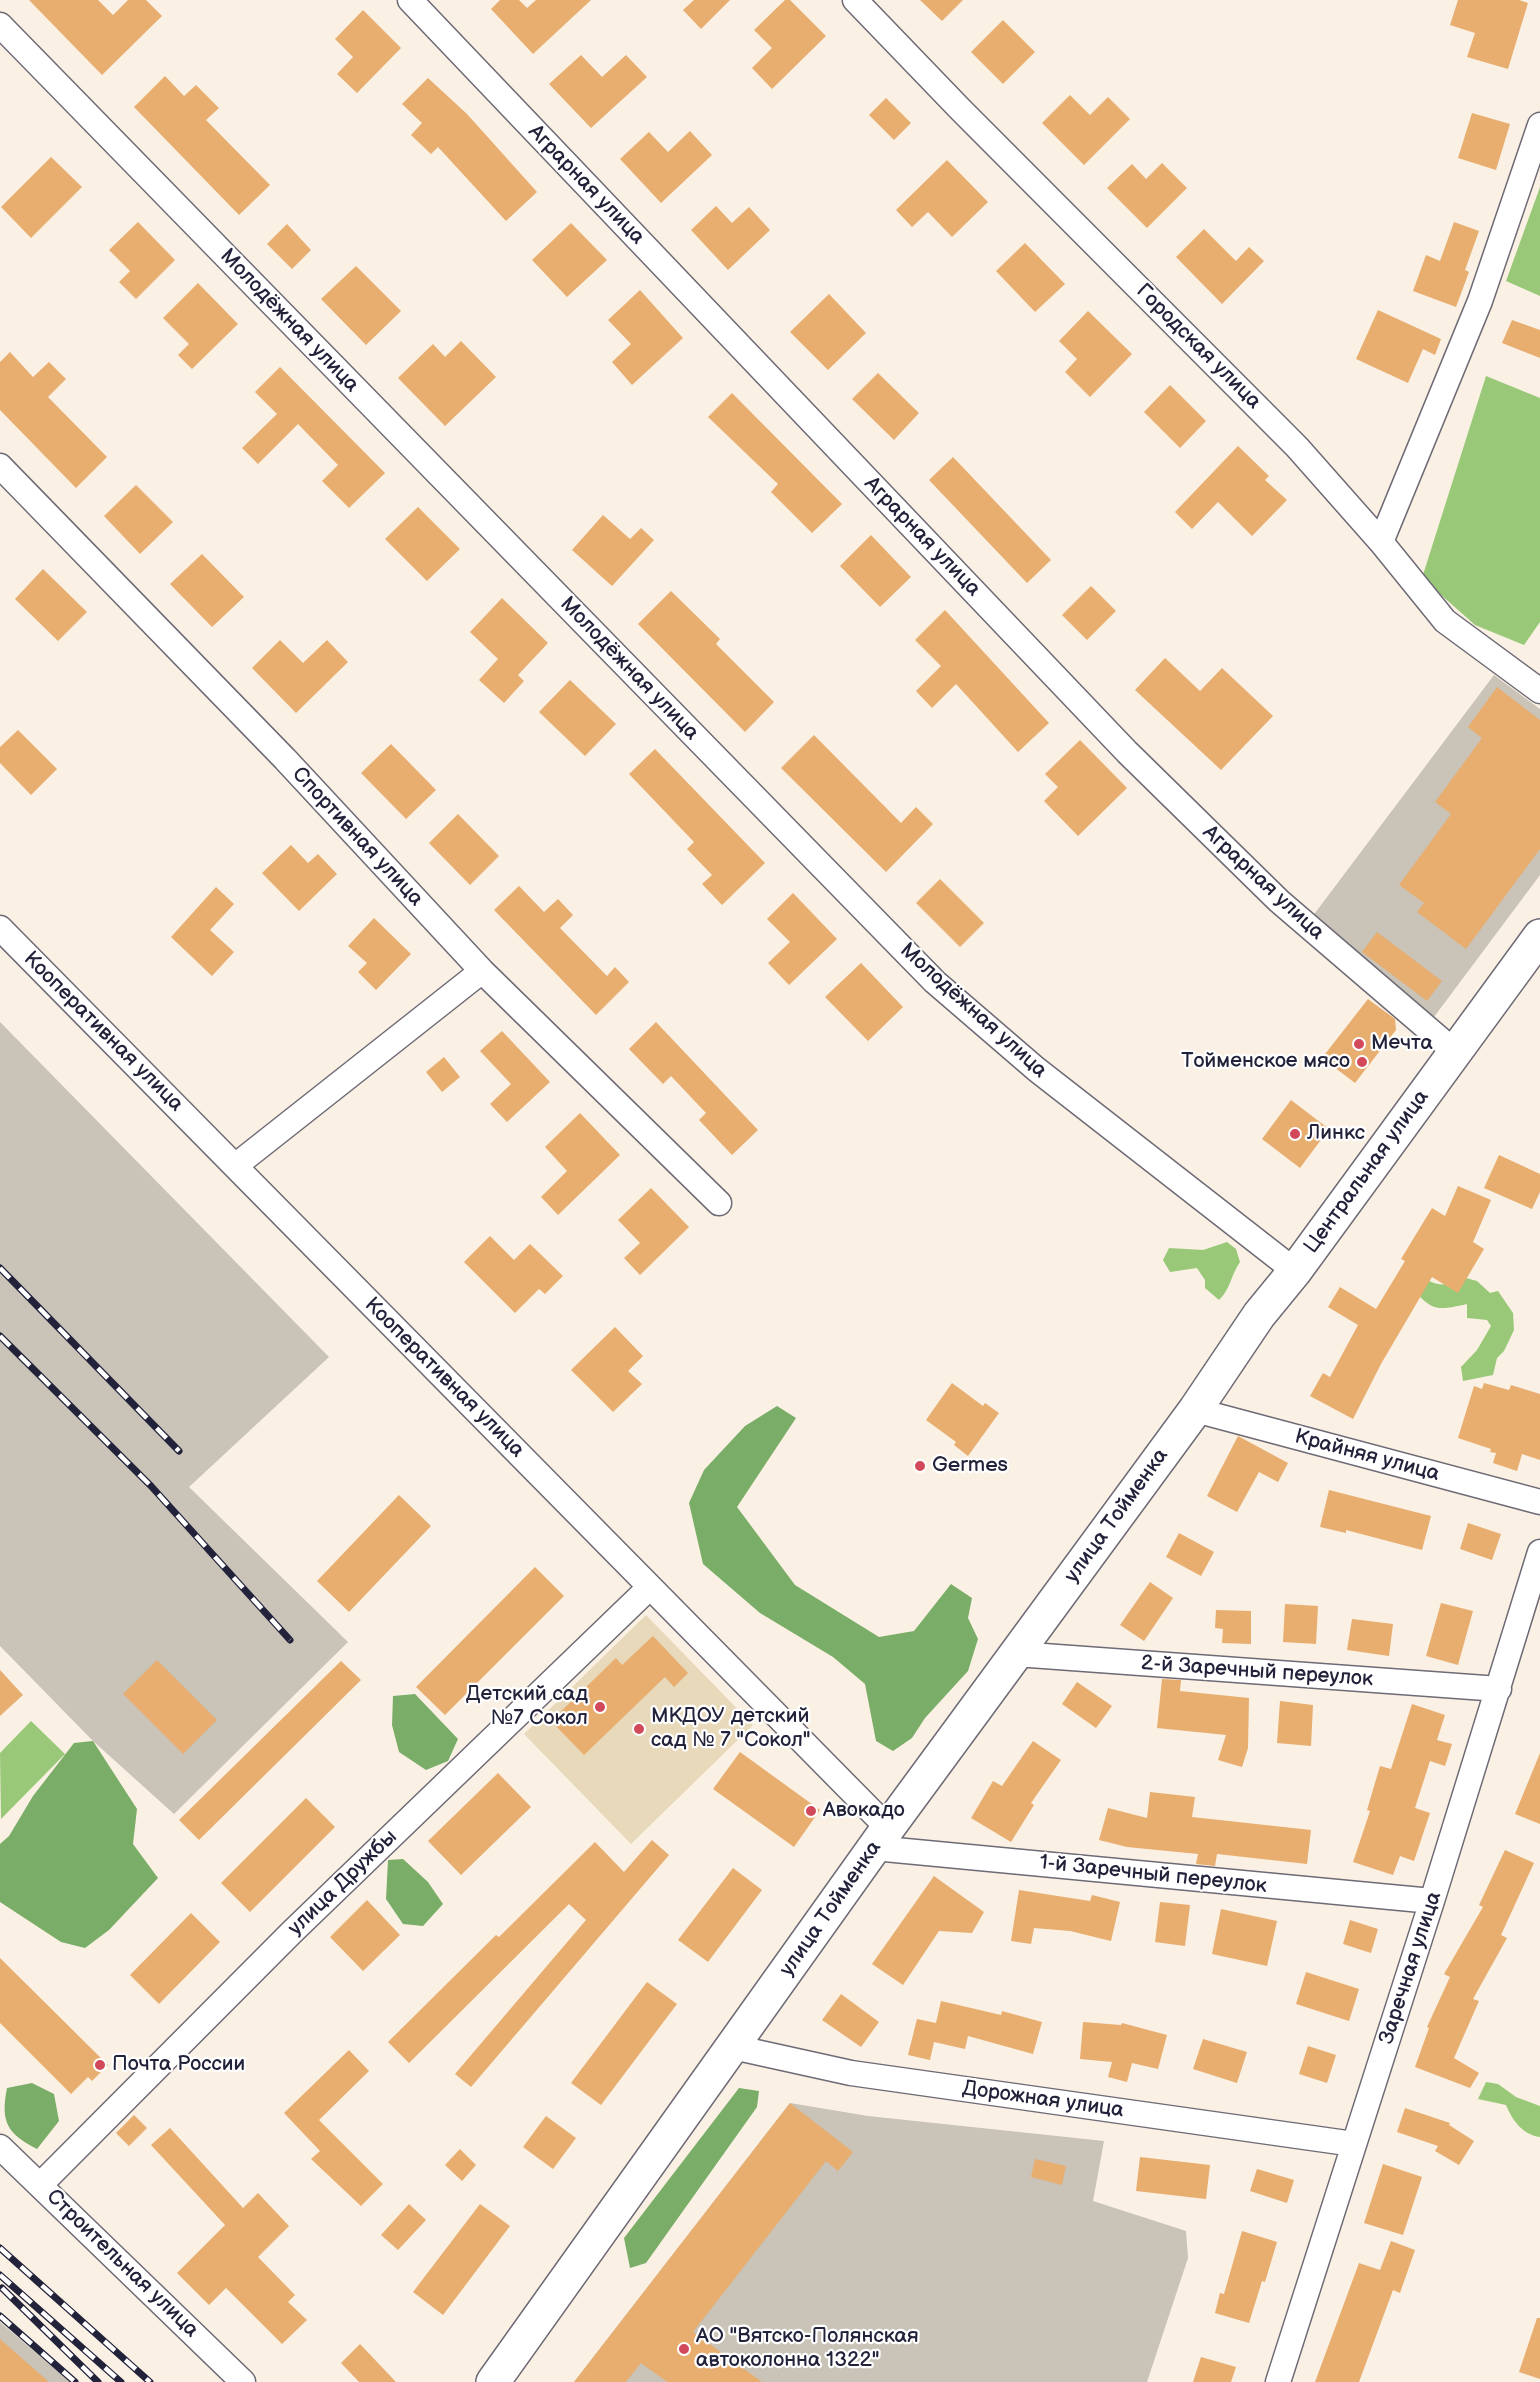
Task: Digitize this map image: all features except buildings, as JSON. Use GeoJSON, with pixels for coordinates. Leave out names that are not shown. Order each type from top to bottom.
{"type":"FeatureCollection","features":[{"type":"Feature","properties":{"kind":"street","name":"Аграрная улица"},"geometry":{"type":"LineString","coordinates":[[410,0],[1127,752],[1279,901],[1455,1052]]}},
{"type":"Feature","properties":{"kind":"street","name":"Городская улица"},"geometry":{"type":"LineString","coordinates":[[855,0],[960,109],[1297,447],[1381,542],[1444,621],[1540,691]]}},
{"type":"Feature","properties":{"kind":"street","name":"Молодёжная улица"},"geometry":{"type":"LineString","coordinates":[[0,25],[935,982],[1036,1069],[1295,1271]]}},
{"type":"Feature","properties":{"kind":"street"},"geometry":{"type":"LineString","coordinates":[[1381,542],[1480,301],[1540,125]]}},
{"type":"Feature","properties":{"kind":"street","name":"Спортивная улица"},"geometry":{"type":"LineString","coordinates":[[0,466],[276,751],[483,971],[719,1203]]}},
{"type":"Feature","properties":{"kind":"street","name":"Кооперативная улица"},"geometry":{"type":"LineString","coordinates":[[0,928],[650,1587],[881,1838]]}},
{"type":"Feature","properties":{"kind":"street","name":"Центральная улица"},"geometry":{"type":"LineString","coordinates":[[1195,1410],[1259,1315],[1295,1271],[1540,936]]}},
{"type":"Feature","properties":{"kind":"street"},"geometry":{"type":"LineString","coordinates":[[235,1166],[483,971]]}},
{"type":"Feature","properties":{"kind":"street","name":"Крайняя улица"},"geometry":{"type":"LineString","coordinates":[[1195,1410],[1540,1502]]}},
{"type":"Feature","properties":{"kind":"street","name":"улица Тойменка"},"geometry":{"type":"LineString","coordinates":[[493,2382],[881,1838],[1195,1410]]}},
{"type":"Feature","properties":{"kind":"street","name":"Заречная улица"},"geometry":{"type":"LineString","coordinates":[[1278,2382],[1432,1902],[1540,1552]]}},
{"type":"Feature","properties":{"kind":"street","name":"улица Дружбы"},"geometry":{"type":"LineString","coordinates":[[40,2185],[292,1932],[650,1587]]}},
{"type":"Feature","properties":{"kind":"street","name":"2-й Заречный переулок"},"geometry":{"type":"LineString","coordinates":[[1016,1654],[1499,1689]]}},
{"type":"Feature","properties":{"kind":"street","name":"1-й Заречный переулок"},"geometry":{"type":"LineString","coordinates":[[881,1838],[1432,1902]]}},
{"type":"Feature","properties":{"kind":"street","name":"Дорожная улица"},"geometry":{"type":"LineString","coordinates":[[733,2047],[851,2073],[1354,2144]]}},
{"type":"Feature","properties":{"kind":"street","name":"Строительная улица"},"geometry":{"type":"LineString","coordinates":[[0,2147],[243,2382]]}},
{"type":"Feature","properties":{"kind":"shaded area"},"geometry":{"type":"Polygon","coordinates":[[[1494,675],[1540,709],[1540,875],[1434,1017],[1312,917],[1494,675]]]}},
{"type":"Feature","properties":{"kind":"shaded area"},"geometry":{"type":"Polygon","coordinates":[[[0,1022],[329,1357],[189,1487],[348,1642],[174,1814],[93,1741],[0,1646],[0,1022]]]}},
{"type":"Feature","properties":{"kind":"shaded area","name":"МКДОУ детский сад № 7 \"Сокол\""},"geometry":{"type":"Polygon","coordinates":[[[646,1615],[753,1725],[631,1844],[524,1734],[646,1615]]]}},
{"type":"Feature","properties":{"kind":"shaded area"},"geometry":{"type":"Polygon","coordinates":[[[790,2103],[868,2116],[1104,2141],[1093,2201],[1186,2231],[1188,2258],[1147,2382],[574,2382],[790,2103]]]}},
{"type":"Feature","properties":{"kind":"shaded area"},"geometry":{"type":"Polygon","coordinates":[[[0,2322],[70,2382],[0,2382],[0,2322]]]}},
{"type":"Feature","properties":{"kind":"green space"},"geometry":{"type":"Polygon","coordinates":[[[1540,187],[1540,296],[1506,281],[1540,187]]]}},
{"type":"Feature","properties":{"kind":"green space"},"geometry":{"type":"Polygon","coordinates":[[[1486,376],[1540,398],[1540,622],[1524,645],[1475,625],[1422,578],[1486,376]]]}},
{"type":"Feature","properties":{"kind":"green space"},"geometry":{"type":"Polygon","coordinates":[[[1227,1242],[1236,1249],[1240,1262],[1226,1292],[1219,1300],[1205,1288],[1205,1280],[1197,1268],[1170,1272],[1163,1260],[1169,1248],[1203,1250],[1227,1242]]]}},
{"type":"Feature","properties":{"kind":"green space"},"geometry":{"type":"Polygon","coordinates":[[[1421,1276],[1437,1284],[1451,1283],[1462,1277],[1477,1281],[1490,1293],[1498,1291],[1513,1313],[1514,1330],[1504,1351],[1497,1358],[1493,1375],[1463,1381],[1461,1367],[1477,1350],[1491,1326],[1487,1320],[1467,1318],[1467,1304],[1441,1308],[1424,1301],[1411,1287],[1421,1276]]]}},
{"type":"Feature","properties":{"kind":"green space"},"geometry":{"type":"Polygon","coordinates":[[[777,1406],[796,1418],[737,1507],[795,1585],[879,1637],[914,1631],[951,1584],[972,1598],[968,1618],[978,1639],[968,1671],[925,1718],[912,1738],[893,1751],[876,1741],[865,1684],[833,1657],[760,1613],[703,1564],[689,1503],[704,1470],[745,1426],[777,1406]]]}},
{"type":"Feature","properties":{"kind":"green space"},"geometry":{"type":"Polygon","coordinates":[[[415,1694],[458,1739],[448,1761],[426,1770],[399,1752],[392,1725],[393,1696],[415,1694]]]}},
{"type":"Feature","properties":{"kind":"green space"},"geometry":{"type":"Polygon","coordinates":[[[31,1721],[65,1754],[1,1819],[0,1753],[31,1721]]]}},
{"type":"Feature","properties":{"kind":"green space"},"geometry":{"type":"Polygon","coordinates":[[[93,1741],[137,1809],[133,1844],[158,1878],[109,1930],[85,1948],[61,1942],[0,1902],[0,1844],[9,1836],[33,1796],[74,1743],[93,1741]]]}},
{"type":"Feature","properties":{"kind":"green space"},"geometry":{"type":"Polygon","coordinates":[[[403,1859],[428,1882],[443,1904],[423,1926],[403,1924],[386,1899],[388,1860],[403,1859]]]}},
{"type":"Feature","properties":{"kind":"green space"},"geometry":{"type":"Polygon","coordinates":[[[1486,2082],[1498,2084],[1516,2097],[1540,2106],[1540,2137],[1523,2130],[1511,2116],[1506,2105],[1478,2099],[1486,2082]]]}},
{"type":"Feature","properties":{"kind":"green space"},"geometry":{"type":"Polygon","coordinates":[[[32,2083],[54,2094],[59,2121],[37,2149],[19,2138],[8,2126],[5,2110],[7,2088],[32,2083]]]}},
{"type":"Feature","properties":{"kind":"green space"},"geometry":{"type":"Polygon","coordinates":[[[739,2088],[759,2091],[757,2107],[646,2263],[630,2268],[624,2238],[739,2088]]]}},
{"type":"Feature","properties":{"kind":"railway"},"geometry":{"type":"LineString","coordinates":[[0,1268],[179,1451]]}},
{"type":"Feature","properties":{"kind":"railway"},"geometry":{"type":"LineString","coordinates":[[0,1336],[151,1486],[290,1640]]}},
{"type":"Feature","properties":{"kind":"railway"},"geometry":{"type":"LineString","coordinates":[[0,2248],[150,2382]]}},
{"type":"Feature","properties":{"kind":"railway"},"geometry":{"type":"LineString","coordinates":[[0,2275],[121,2382]]}},
{"type":"Feature","properties":{"kind":"railway"},"geometry":{"type":"LineString","coordinates":[[2,2288],[98,2382]]}},
{"type":"Feature","properties":{"kind":"railway"},"geometry":{"type":"LineString","coordinates":[[0,2316],[75,2382]]}},
{"type":"Feature","properties":{"kind":"place","name":"Мечта"},"geometry":{"type":"Point","coordinates":[1359,1044]}},
{"type":"Feature","properties":{"kind":"place","name":"Тойменское мясо"},"geometry":{"type":"Point","coordinates":[1362,1062]}},
{"type":"Feature","properties":{"kind":"place","name":"Линкс"},"geometry":{"type":"Point","coordinates":[1295,1134]}},
{"type":"Feature","properties":{"kind":"place","name":"Germes"},"geometry":{"type":"Point","coordinates":[920,1466]}},
{"type":"Feature","properties":{"kind":"place","name":"Детский сад №7 Сокол"},"geometry":{"type":"Point","coordinates":[600,1707]}},
{"type":"Feature","properties":{"kind":"place","name":"МКДОУ детский сад № 7 \"Сокол\""},"geometry":{"type":"Point","coordinates":[639,1729]}},
{"type":"Feature","properties":{"kind":"place","name":"Авокадо"},"geometry":{"type":"Point","coordinates":[811,1811]}},
{"type":"Feature","properties":{"kind":"place","name":"Почта России"},"geometry":{"type":"Point","coordinates":[100,2065]}},
{"type":"Feature","properties":{"kind":"place","name":"АО \"Вятско-Полянская автоколонна 1322\""},"geometry":{"type":"Point","coordinates":[684,2349]}}]}
